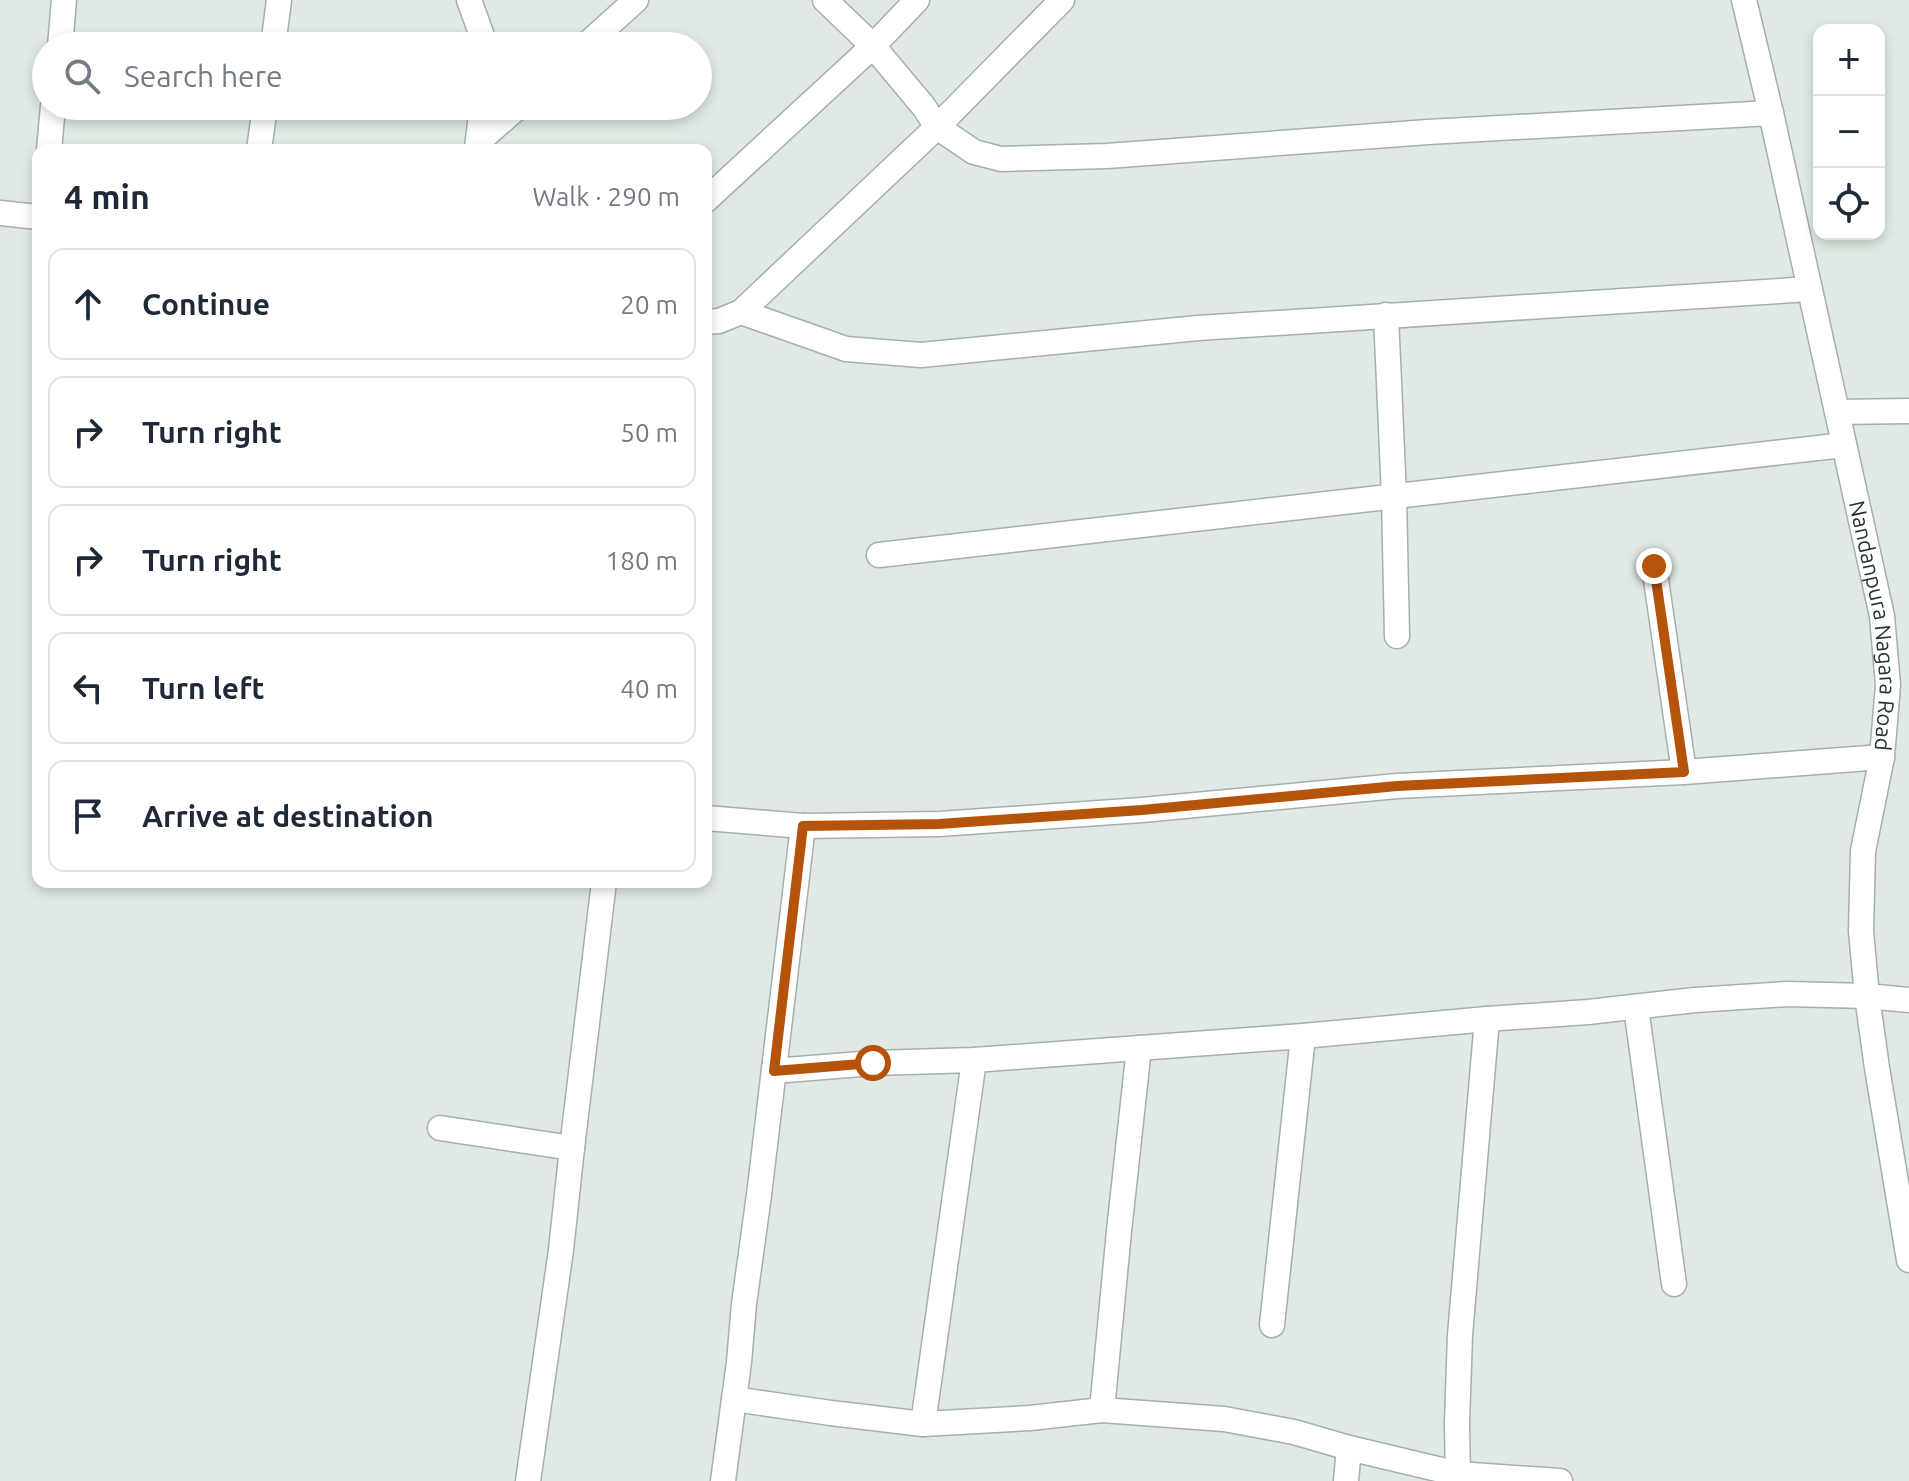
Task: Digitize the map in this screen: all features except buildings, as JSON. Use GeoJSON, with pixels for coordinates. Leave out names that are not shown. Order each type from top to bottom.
{"type":"FeatureCollection","features":[{"type":"Feature","properties":{"kind":"street"},"geometry":{"type":"LineString","coordinates":[[61,32],[64,0]]}},
{"type":"Feature","properties":{"kind":"street"},"geometry":{"type":"LineString","coordinates":[[275,32],[279,0]]}},
{"type":"Feature","properties":{"kind":"street"},"geometry":{"type":"LineString","coordinates":[[469,0],[481,32]]}},
{"type":"Feature","properties":{"kind":"street"},"geometry":{"type":"LineString","coordinates":[[601,32],[636,0]]}},
{"type":"Feature","properties":{"kind":"street"},"geometry":{"type":"LineString","coordinates":[[825,0],[873,46],[937,127],[974,152],[1001,159],[1107,156],[1428,132],[1771,113]]}},
{"type":"Feature","properties":{"kind":"street"},"geometry":{"type":"LineString","coordinates":[[712,194],[873,46],[917,0]]}},
{"type":"Feature","properties":{"kind":"street"},"geometry":{"type":"LineString","coordinates":[[712,322],[741,312],[937,127],[1062,0]]}},
{"type":"Feature","properties":{"kind":"street","name":"Nandanpura Nagara Road"},"geometry":{"type":"LineString","coordinates":[[1744,0],[1882,616],[1888,685],[1882,757],[1863,851],[1861,931],[1877,1068],[1909,1260]]}},
{"type":"Feature","properties":{"kind":"street"},"geometry":{"type":"LineString","coordinates":[[50,144],[52,120]]}},
{"type":"Feature","properties":{"kind":"street"},"geometry":{"type":"LineString","coordinates":[[260,144],[263,120]]}},
{"type":"Feature","properties":{"kind":"street"},"geometry":{"type":"LineString","coordinates":[[478,144],[481,120]]}},
{"type":"Feature","properties":{"kind":"street"},"geometry":{"type":"LineString","coordinates":[[480,144],[505,120]]}},
{"type":"Feature","properties":{"kind":"street"},"geometry":{"type":"LineString","coordinates":[[0,213],[32,216]]}},
{"type":"Feature","properties":{"kind":"street"},"geometry":{"type":"LineString","coordinates":[[741,312],[846,349],[921,355],[1198,328],[1810,289]]}},
{"type":"Feature","properties":{"kind":"street"},"geometry":{"type":"LineString","coordinates":[[1386,315],[1397,636]]}},
{"type":"Feature","properties":{"kind":"street"},"geometry":{"type":"LineString","coordinates":[[1837,412],[1909,411]]}},
{"type":"Feature","properties":{"kind":"street"},"geometry":{"type":"LineString","coordinates":[[879,555],[1844,445]]}},
{"type":"Feature","properties":{"kind":"street"},"geometry":{"type":"LineString","coordinates":[[1654,566],[1684,772]]}},
{"type":"Feature","properties":{"kind":"street"},"geometry":{"type":"LineString","coordinates":[[712,818],[803,826],[939,824],[1142,810],[1397,786],[1684,772],[1882,757]]}},
{"type":"Feature","properties":{"kind":"street"},"geometry":{"type":"LineString","coordinates":[[723,1481],[803,826]]}},
{"type":"Feature","properties":{"kind":"street"},"geometry":{"type":"LineString","coordinates":[[528,1481],[561,1250],[603,888]]}},
{"type":"Feature","properties":{"kind":"street"},"geometry":{"type":"LineString","coordinates":[[774,1071],[1303,1036],[1788,994],[1909,1000]]}},
{"type":"Feature","properties":{"kind":"street"},"geometry":{"type":"LineString","coordinates":[[1636,1007],[1674,1284]]}},
{"type":"Feature","properties":{"kind":"street"},"geometry":{"type":"LineString","coordinates":[[1458,1478],[1460,1335],[1487,1019]]}},
{"type":"Feature","properties":{"kind":"street"},"geometry":{"type":"LineString","coordinates":[[1272,1325],[1303,1036]]}},
{"type":"Feature","properties":{"kind":"street"},"geometry":{"type":"LineString","coordinates":[[1102,1410],[1139,1048]]}},
{"type":"Feature","properties":{"kind":"street"},"geometry":{"type":"LineString","coordinates":[[923,1424],[974,1060]]}},
{"type":"Feature","properties":{"kind":"street"},"geometry":{"type":"LineString","coordinates":[[440,1128],[572,1148]]}},
{"type":"Feature","properties":{"kind":"street"},"geometry":{"type":"LineString","coordinates":[[734,1399],[923,1424],[1102,1410],[1224,1419],[1294,1432],[1458,1478],[1560,1481]]}},
{"type":"Feature","properties":{"kind":"street"},"geometry":{"type":"LineString","coordinates":[[1346,1481],[1349,1448]]}},
{"type":"Feature","properties":{"kind":"route"},"geometry":{"type":"LineString","coordinates":[[873,1063],[774,1071],[803,826],[939,824],[1142,810],[1397,786],[1684,772],[1654,566]]}}]}
